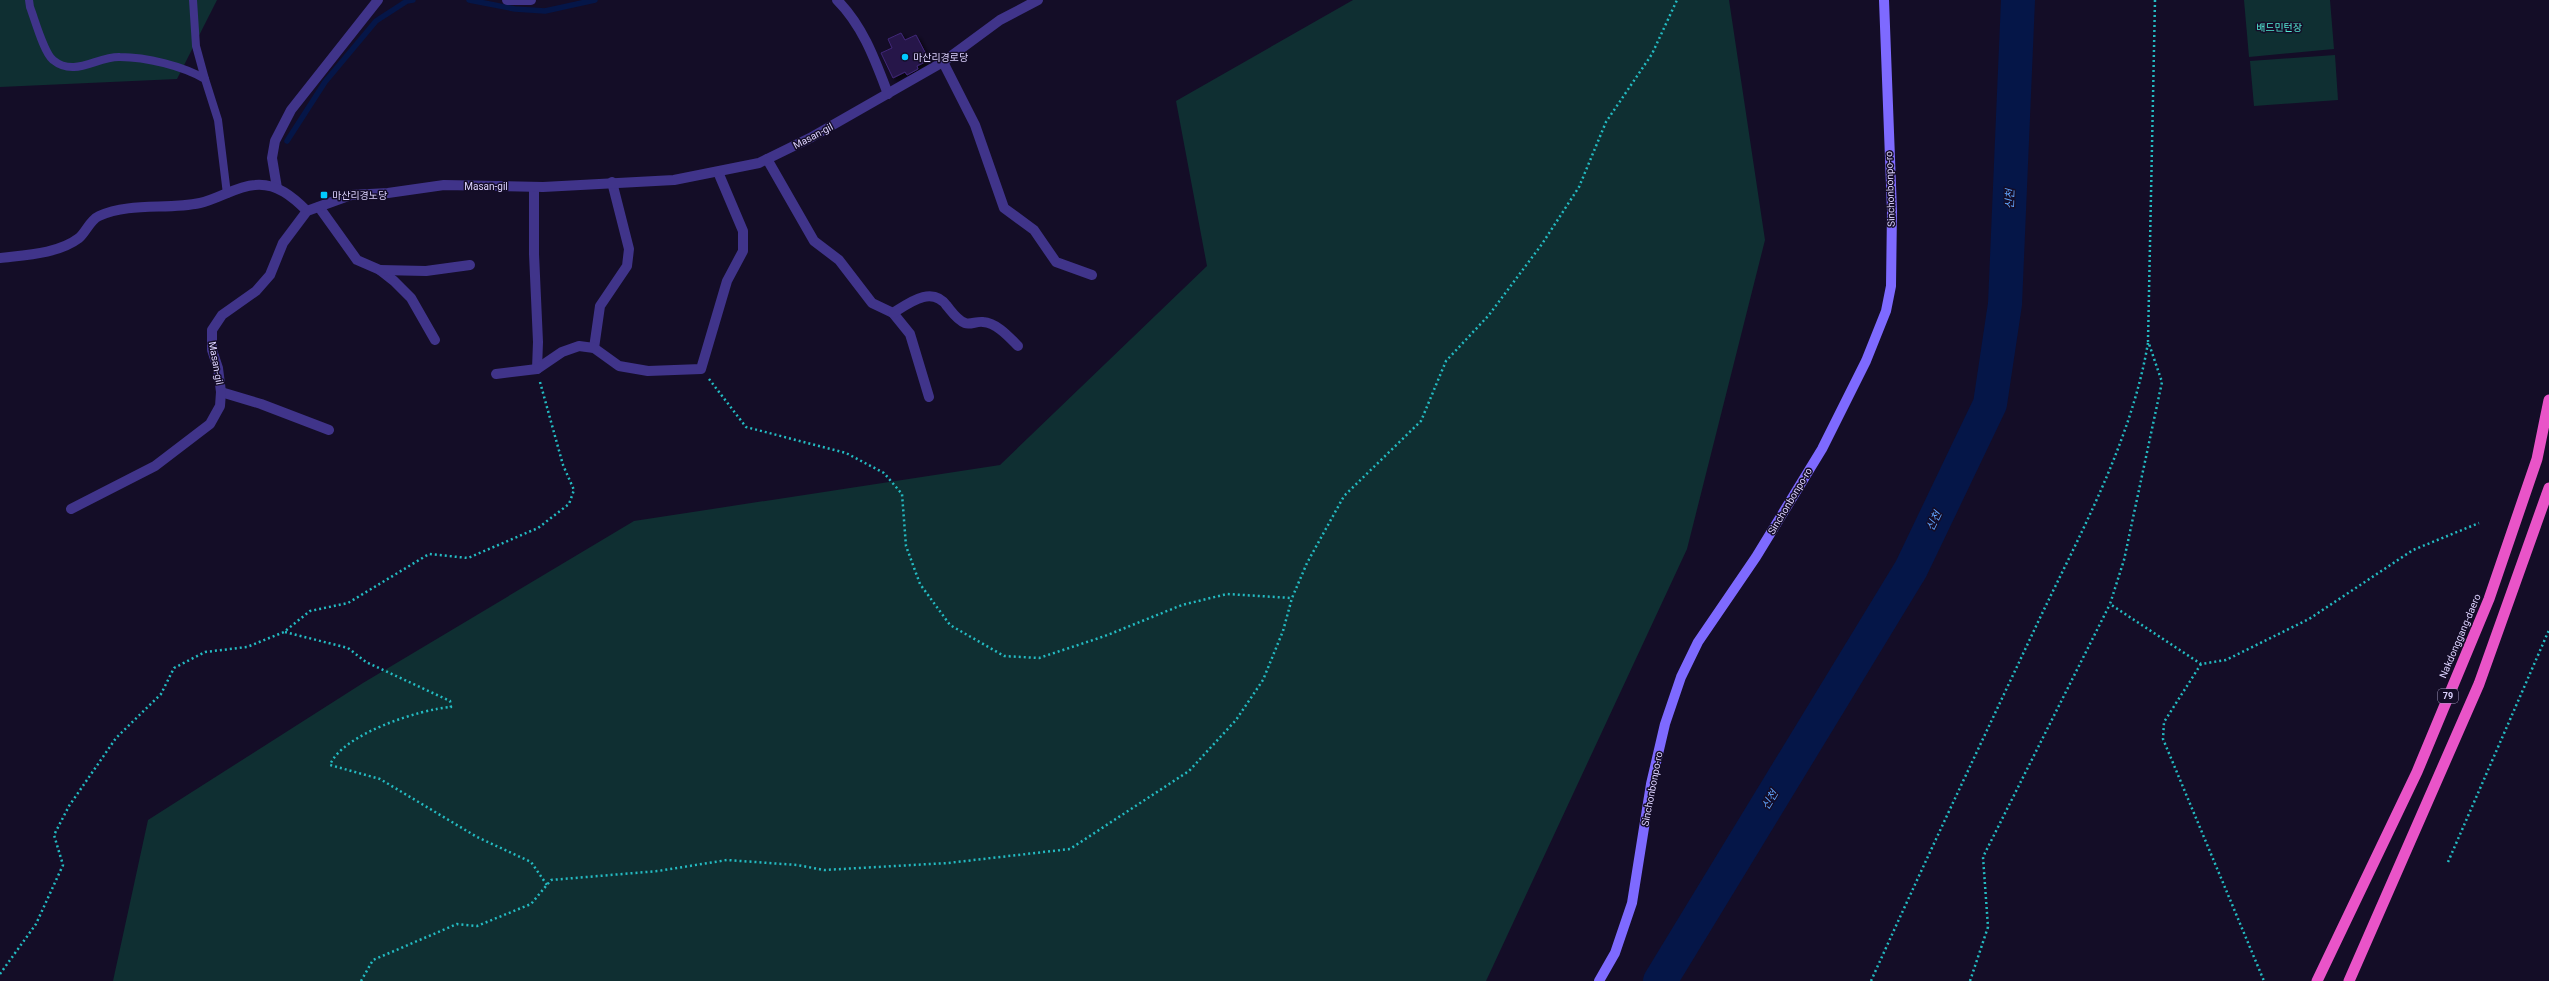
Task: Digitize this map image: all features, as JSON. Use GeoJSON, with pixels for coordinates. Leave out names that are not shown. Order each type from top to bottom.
{"type":"FeatureCollection","features":[{"type":"Feature","properties":{"kind":"highway","name":"Nakdonggang-daero"},"geometry":{"type":"LineString","coordinates":[[2317,981],[2417,772],[2489,599],[2538,459],[2549,400]]}},
{"type":"Feature","properties":{"kind":"highway","name":"79"},"geometry":{"type":"LineString","coordinates":[[2349,981],[2479,684],[2549,488]]}},
{"type":"Feature","properties":{"kind":"main road","name":"Sinchonbonpo-ro"},"geometry":{"type":"LineString","coordinates":[[1599,981],[1615,953],[1632,903],[1651,784],[1665,724],[1681,677],[1698,642],[1756,557],[1822,449],[1863,367],[1886,311],[1891,286],[1892,219],[1884,0]]}},
{"type":"Feature","properties":{"kind":"street"},"geometry":{"type":"LineString","coordinates":[[277,188],[272,158],[275,141],[291,110],[378,0]]}},
{"type":"Feature","properties":{"kind":"street"},"geometry":{"type":"LineString","coordinates":[[507,0],[531,0]]}},
{"type":"Feature","properties":{"kind":"street"},"geometry":{"type":"LineString","coordinates":[[837,0],[853,16],[871,50],[888,94]]}},
{"type":"Feature","properties":{"kind":"street","name":"Masan-gil"},"geometry":{"type":"LineString","coordinates":[[71,509],[156,466],[193,439],[210,424],[220,406],[221,392],[218,368],[212,350],[212,330],[222,315],[256,291],[270,275],[283,243],[307,211],[351,195],[388,194],[444,185],[534,187],[674,180],[759,163],[810,138],[943,62],[1000,20],[1038,0]]}},
{"type":"Feature","properties":{"kind":"street"},"geometry":{"type":"LineString","coordinates":[[943,62],[975,125],[1004,208],[1034,230],[1056,262],[1092,275]]}},
{"type":"Feature","properties":{"kind":"street"},"geometry":{"type":"LineString","coordinates":[[767,159],[814,241],[839,260],[872,303],[894,313],[910,334],[929,397]]}},
{"type":"Feature","properties":{"kind":"street"},"geometry":{"type":"LineString","coordinates":[[496,374],[537,369],[562,352],[579,346],[594,348],[619,366],[648,370],[702,369],[727,281],[743,251],[743,231],[718,172]]}},
{"type":"Feature","properties":{"kind":"street"},"geometry":{"type":"LineString","coordinates":[[594,348],[600,306],[627,266],[629,249],[612,182]]}},
{"type":"Feature","properties":{"kind":"street"},"geometry":{"type":"LineString","coordinates":[[0,258],[49,251],[78,238],[97,216],[122,209],[162,208],[200,203],[255,185],[277,188],[291,195],[307,211]]}},
{"type":"Feature","properties":{"kind":"street"},"geometry":{"type":"LineString","coordinates":[[534,187],[534,254],[538,342],[537,369]]}},
{"type":"Feature","properties":{"kind":"street"},"geometry":{"type":"LineString","coordinates":[[319,207],[357,260],[380,270],[411,298],[435,340]]}},
{"type":"Feature","properties":{"kind":"street"},"geometry":{"type":"LineString","coordinates":[[380,270],[426,272],[470,265]]}},
{"type":"Feature","properties":{"kind":"street"},"geometry":{"type":"LineString","coordinates":[[894,313],[915,299],[928,296],[943,300],[955,317],[965,324],[984,322],[1002,330],[1018,346]]}},
{"type":"Feature","properties":{"kind":"street"},"geometry":{"type":"LineString","coordinates":[[221,392],[261,404],[329,430]]}},
{"type":"Feature","properties":{"kind":"lane"},"geometry":{"type":"LineString","coordinates":[[29,0],[30,7],[52,60],[64,67],[75,68],[101,59],[120,57],[188,69],[205,79]]}},
{"type":"Feature","properties":{"kind":"lane"},"geometry":{"type":"LineString","coordinates":[[193,0],[196,46],[218,120],[227,194]]}},
{"type":"Feature","properties":{"kind":"path"},"geometry":{"type":"LineString","coordinates":[[361,981],[373,960],[457,924],[477,926],[531,904],[551,880],[658,871],[726,860],[797,865],[824,870],[948,863],[1070,849],[1189,771],[1236,720],[1263,680],[1283,631],[1292,598],[1307,563],[1344,496],[1421,421],[1446,361],[1490,315],[1542,244],[1579,187],[1606,122],[1652,54],[1677,0]]}},
{"type":"Feature","properties":{"kind":"path"},"geometry":{"type":"LineString","coordinates":[[1871,981],[1926,860],[2114,463],[2143,370],[2148,341],[2155,0]]}},
{"type":"Feature","properties":{"kind":"path"},"geometry":{"type":"LineString","coordinates":[[1970,981],[1988,927],[1983,857],[2110,604],[2124,560],[2162,382],[2148,341]]}},
{"type":"Feature","properties":{"kind":"path"},"geometry":{"type":"LineString","coordinates":[[0,974],[36,924],[63,865],[54,835],[69,806],[116,738],[161,694],[174,668],[204,652],[247,647],[284,632],[310,611],[348,603],[429,554],[468,558],[538,528],[569,504],[574,490],[562,465],[537,369]]}},
{"type":"Feature","properties":{"kind":"path"},"geometry":{"type":"LineString","coordinates":[[702,369],[746,427],[846,452],[884,473],[902,494],[906,546],[920,584],[950,625],[1004,656],[1039,658],[1105,636],[1182,605],[1227,594],[1292,598]]}},
{"type":"Feature","properties":{"kind":"path"},"geometry":{"type":"LineString","coordinates":[[2110,604],[2201,664],[2226,660],[2310,619],[2413,550],[2479,523]]}},
{"type":"Feature","properties":{"kind":"path"},"geometry":{"type":"LineString","coordinates":[[2448,862],[2549,630]]}},
{"type":"Feature","properties":{"kind":"path"},"geometry":{"type":"LineString","coordinates":[[284,632],[348,648],[366,662],[450,701],[451,707],[431,708],[378,727],[343,748],[333,757],[330,765],[380,778],[477,837],[530,862],[547,885]]}},
{"type":"Feature","properties":{"kind":"path"},"geometry":{"type":"LineString","coordinates":[[2201,664],[2164,722],[2163,739],[2264,981]]}},
{"type":"Feature","properties":{"kind":"green space"},"geometry":{"type":"Polygon","coordinates":[[[0,0],[217,0],[177,79],[0,87],[0,0]]]}},
{"type":"Feature","properties":{"kind":"green space"},"geometry":{"type":"Polygon","coordinates":[[[1353,0],[1729,0],[1765,240],[1687,549],[1486,981],[113,981],[148,820],[363,683],[634,521],[1000,465],[1207,266],[1176,101],[1353,0]]]}},
{"type":"Feature","properties":{"kind":"green space","name":"배드민턴장"},"geometry":{"type":"Polygon","coordinates":[[[2244,0],[2330,0],[2334,49],[2249,57],[2244,0]]]}},
{"type":"Feature","properties":{"kind":"green space"},"geometry":{"type":"Polygon","coordinates":[[[2335,55],[2338,100],[2254,106],[2250,61],[2335,55]]]}},
{"type":"Feature","properties":{"kind":"building","name":"마산리경로당"},"geometry":{"type":"Polygon","coordinates":[[[901,33],[905,40],[916,35],[929,60],[917,66],[918,69],[907,75],[905,72],[893,78],[881,53],[892,48],[888,39],[901,33]]]}},
{"type":"Feature","properties":{"kind":"waterway"},"geometry":{"type":"LineString","coordinates":[[287,141],[325,82],[376,21],[407,1],[413,0]]}},
{"type":"Feature","properties":{"kind":"waterway"},"geometry":{"type":"LineString","coordinates":[[469,0],[515,9],[545,11],[595,0]]}},
{"type":"Feature","properties":{"kind":"waterway","name":"신천"},"geometry":{"type":"LineString","coordinates":[[1660,981],[1911,569],[1990,404],[2005,304],[2018,0]]}},
{"type":"Feature","properties":{"kind":"place","name":"마산리경로당"},"geometry":{"type":"Point","coordinates":[905,57]}},
{"type":"Feature","properties":{"kind":"place","name":"마산리경노당"},"geometry":{"type":"Point","coordinates":[324,195]}}]}
